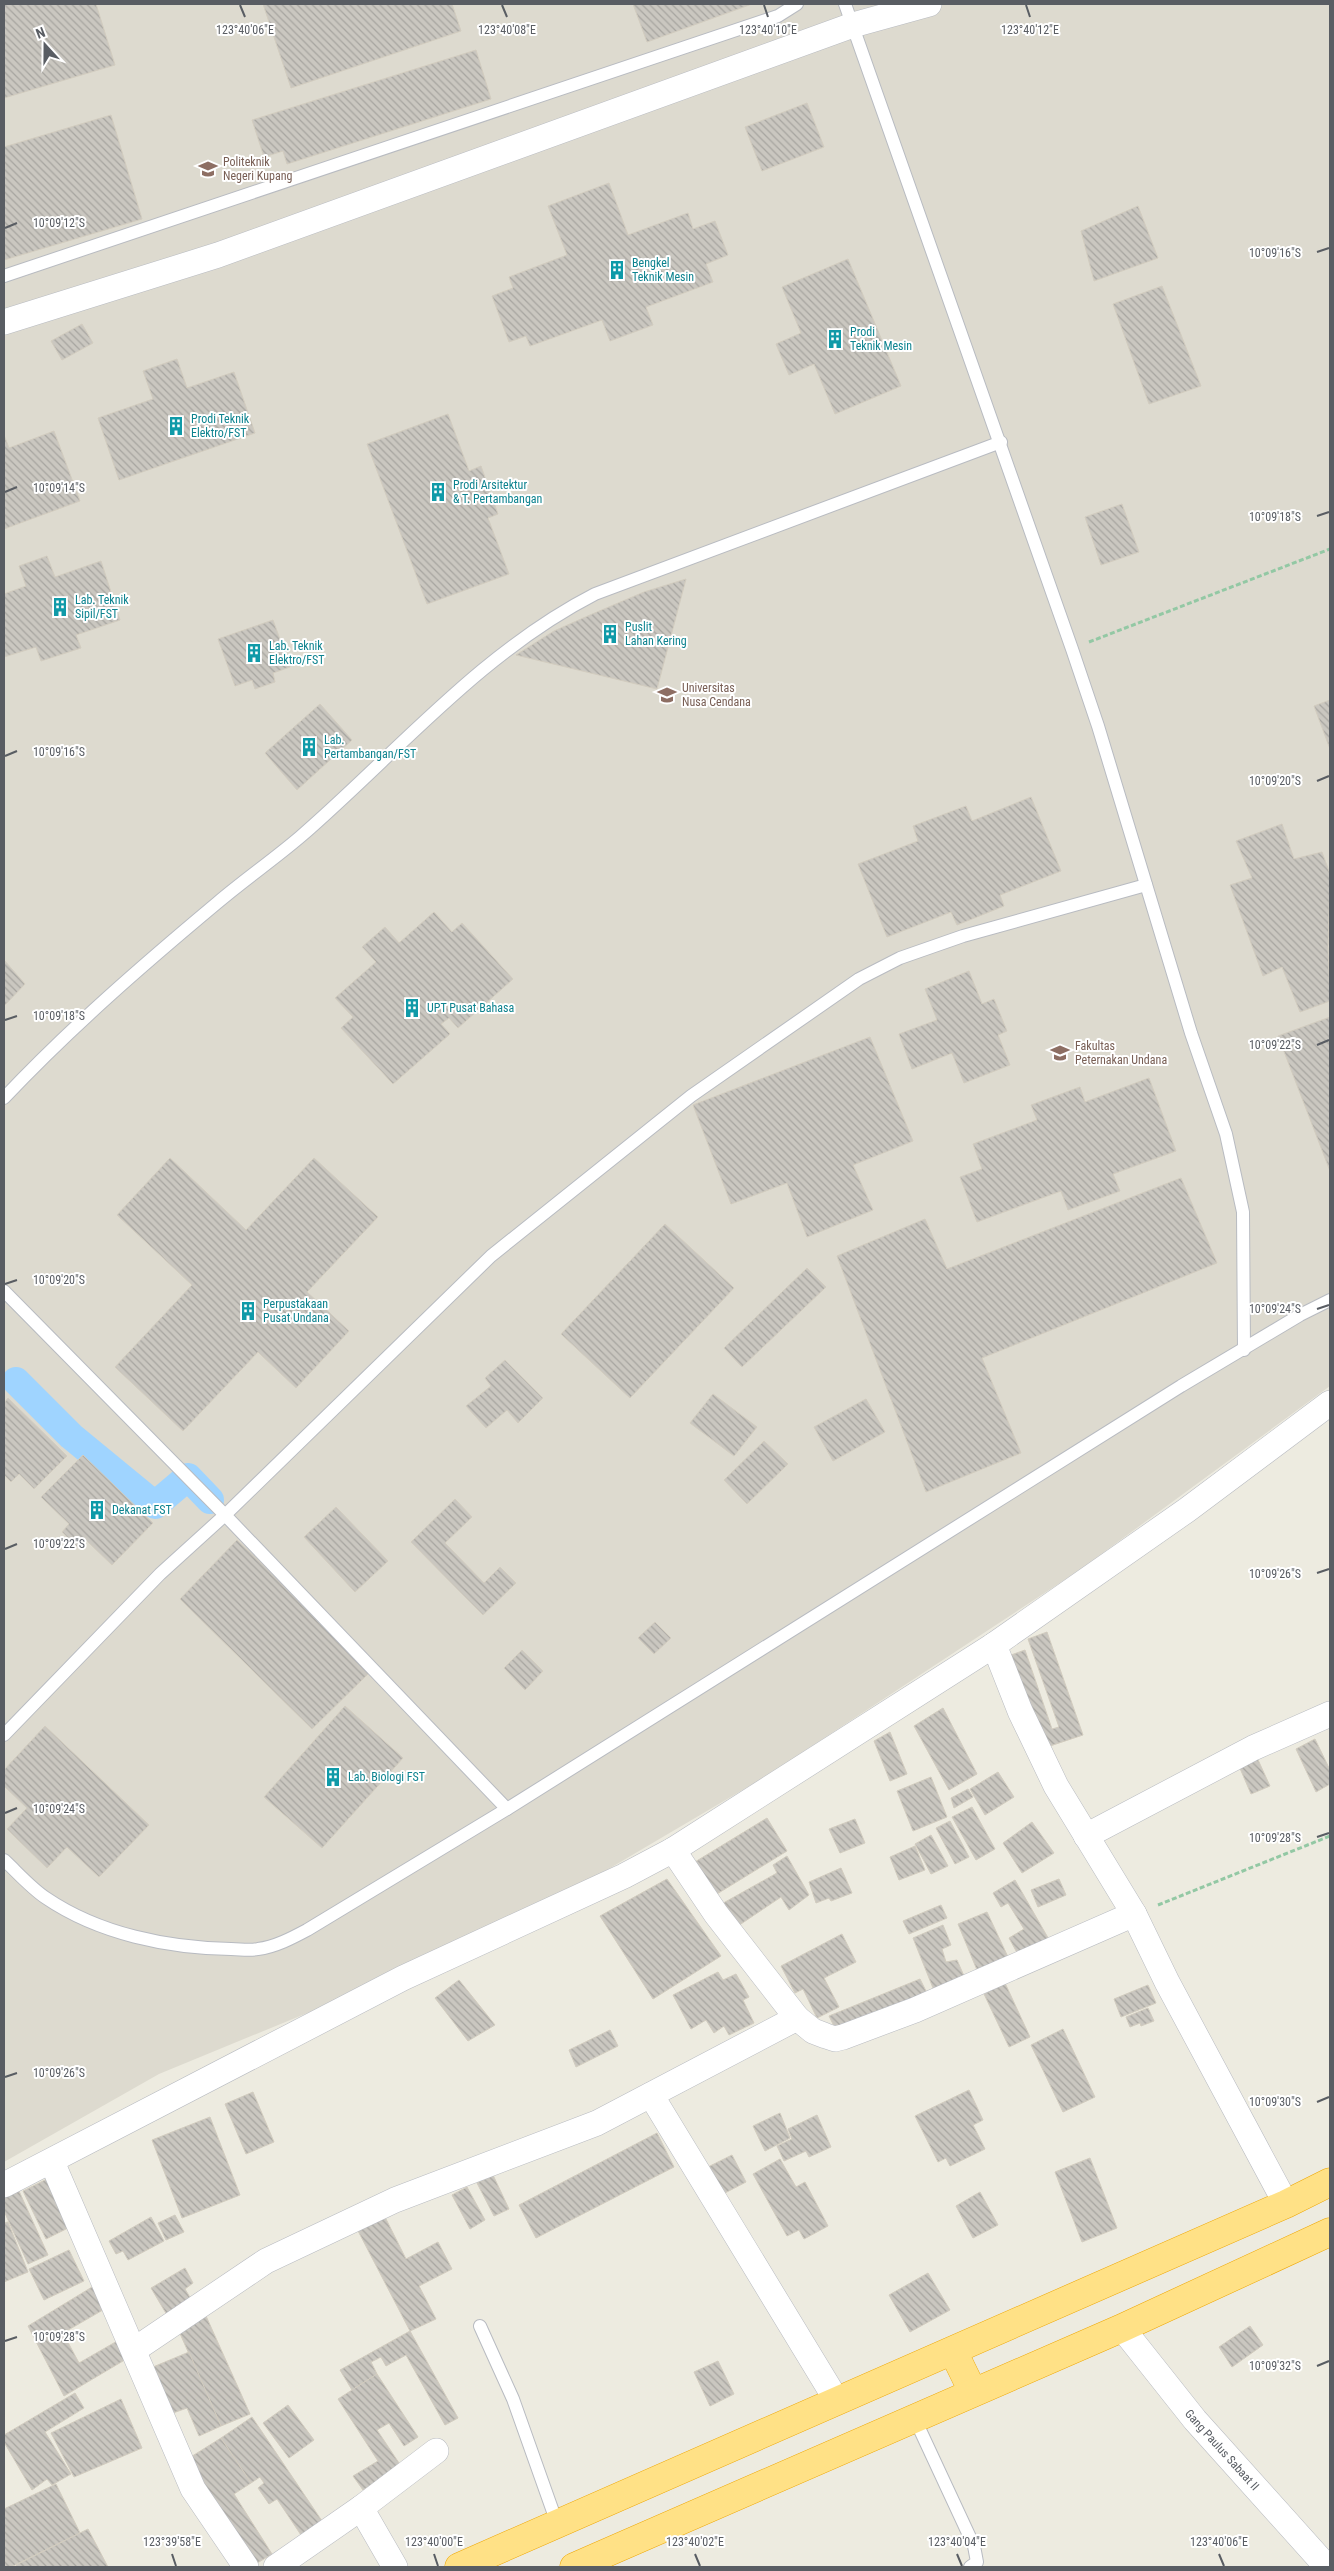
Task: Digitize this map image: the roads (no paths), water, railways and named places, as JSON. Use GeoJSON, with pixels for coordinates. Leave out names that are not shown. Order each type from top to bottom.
{"type":"FeatureCollection","features":[{"type":"Feature","properties":{"kind":"highway"},"geometry":{"type":"LineString","coordinates":[[459,2567],[1286,2204],[1330,2182]]}},
{"type":"Feature","properties":{"kind":"highway"},"geometry":{"type":"LineString","coordinates":[[574,2567],[1122,2328],[1330,2232]]}},
{"type":"Feature","properties":{"kind":"highway"},"geometry":{"type":"LineString","coordinates":[[953,2351],[973,2392]]}},
{"type":"Feature","properties":{"kind":"street"},"geometry":{"type":"LineString","coordinates":[[4,322],[218,255],[849,14],[929,4]]}},
{"type":"Feature","properties":{"kind":"street"},"geometry":{"type":"LineString","coordinates":[[4,2186],[402,1978],[624,1876],[673,1850],[994,1646],[1327,1412]]}},
{"type":"Feature","properties":{"kind":"street"},"geometry":{"type":"LineString","coordinates":[[994,1646],[1020,1711],[1056,1786],[1134,1914],[1167,1982],[1286,2204]]}},
{"type":"Feature","properties":{"kind":"street"},"geometry":{"type":"LineString","coordinates":[[1086,1836],[1253,1748],[1330,1714]]}},
{"type":"Feature","properties":{"kind":"street"},"geometry":{"type":"LineString","coordinates":[[673,1850],[716,1914],[797,2018],[814,2031],[835,2039],[915,2010],[1134,1914]]}},
{"type":"Feature","properties":{"kind":"street"},"geometry":{"type":"LineString","coordinates":[[134,2350],[266,2262],[395,2200],[597,2123],[797,2018]]}},
{"type":"Feature","properties":{"kind":"street"},"geometry":{"type":"LineString","coordinates":[[651,2095],[837,2401]]}},
{"type":"Feature","properties":{"kind":"street"},"geometry":{"type":"LineString","coordinates":[[52,2162],[193,2489],[246,2567]]}},
{"type":"Feature","properties":{"kind":"street","name":"Gang Paulus Sabaat II"},"geometry":{"type":"LineString","coordinates":[[1122,2328],[1195,2420],[1327,2567]]}},
{"type":"Feature","properties":{"kind":"street"},"geometry":{"type":"LineString","coordinates":[[276,2567],[361,2508],[436,2451]]}},
{"type":"Feature","properties":{"kind":"street"},"geometry":{"type":"LineString","coordinates":[[361,2508],[394,2567]]}},
{"type":"Feature","properties":{"kind":"lane"},"geometry":{"type":"LineString","coordinates":[[4,276],[778,16],[797,4]]}},
{"type":"Feature","properties":{"kind":"lane"},"geometry":{"type":"LineString","coordinates":[[849,14],[1001,442],[1072,649],[1191,1033],[1226,1134],[1243,1212],[1244,1350]]}},
{"type":"Feature","properties":{"kind":"lane"},"geometry":{"type":"LineString","coordinates":[[4,1098],[156,956],[300,837],[475,675],[524,636],[551,618],[595,594],[1001,442]]}},
{"type":"Feature","properties":{"kind":"lane"},"geometry":{"type":"LineString","coordinates":[[4,1735],[160,1574],[225,1515],[491,1256],[691,1096],[859,979],[900,958],[963,936],[1146,885]]}},
{"type":"Feature","properties":{"kind":"lane"},"geometry":{"type":"LineString","coordinates":[[4,1291],[225,1515],[507,1809]]}},
{"type":"Feature","properties":{"kind":"lane"},"geometry":{"type":"LineString","coordinates":[[4,1860],[45,1898],[88,1921],[134,1936],[179,1946],[257,1950],[308,1930],[507,1809],[1181,1386],[1300,1315],[1330,1300]]}},
{"type":"Feature","properties":{"kind":"lane"},"geometry":{"type":"LineString","coordinates":[[480,2326],[513,2399],[557,2523]]}},
{"type":"Feature","properties":{"kind":"lane"},"geometry":{"type":"LineString","coordinates":[[914,2418],[974,2546],[977,2562],[970,2567]]}},
{"type":"Feature","properties":{"kind":"waterway"},"geometry":{"type":"LineString","coordinates":[[16,1381],[71,1436],[155,1505],[188,1477],[210,1500]]}},
{"type":"Feature","properties":{"kind":"place","name":"Politeknik Negeri Kupang"},"geometry":{"type":"Point","coordinates":[208,169]}},
{"type":"Feature","properties":{"kind":"place","name":"Bengkel Teknik Mesin"},"geometry":{"type":"Point","coordinates":[617,270]}},
{"type":"Feature","properties":{"kind":"place","name":"Prodi Teknik Mesin"},"geometry":{"type":"Point","coordinates":[835,339]}},
{"type":"Feature","properties":{"kind":"place","name":"Prodi Teknik Elektro/FST"},"geometry":{"type":"Point","coordinates":[176,426]}},
{"type":"Feature","properties":{"kind":"place","name":"Prodi Arsitektur & T. Pertambangan"},"geometry":{"type":"Point","coordinates":[438,492]}},
{"type":"Feature","properties":{"kind":"place","name":"Lab. Teknik Sipil/FST"},"geometry":{"type":"Point","coordinates":[60,607]}},
{"type":"Feature","properties":{"kind":"place","name":"Puslit Lahan Kering"},"geometry":{"type":"Point","coordinates":[610,634]}},
{"type":"Feature","properties":{"kind":"place","name":"Lab. Teknik Elektro/FST"},"geometry":{"type":"Point","coordinates":[254,653]}},
{"type":"Feature","properties":{"kind":"place","name":"Universitas Nusa Cendana"},"geometry":{"type":"Point","coordinates":[667,695]}},
{"type":"Feature","properties":{"kind":"place","name":"Lab. Pertambangan/FST"},"geometry":{"type":"Point","coordinates":[309,747]}},
{"type":"Feature","properties":{"kind":"place","name":"UPT Pusat Bahasa"},"geometry":{"type":"Point","coordinates":[412,1008]}},
{"type":"Feature","properties":{"kind":"place","name":"Fakultas Peternakan Undana"},"geometry":{"type":"Point","coordinates":[1060,1053]}},
{"type":"Feature","properties":{"kind":"place","name":"Perpustakaan Pusat Undana"},"geometry":{"type":"Point","coordinates":[248,1311]}},
{"type":"Feature","properties":{"kind":"place","name":"Dekanat FST"},"geometry":{"type":"Point","coordinates":[97,1510]}},
{"type":"Feature","properties":{"kind":"place","name":"Lab. Biologi FST"},"geometry":{"type":"Point","coordinates":[333,1777]}}]}
